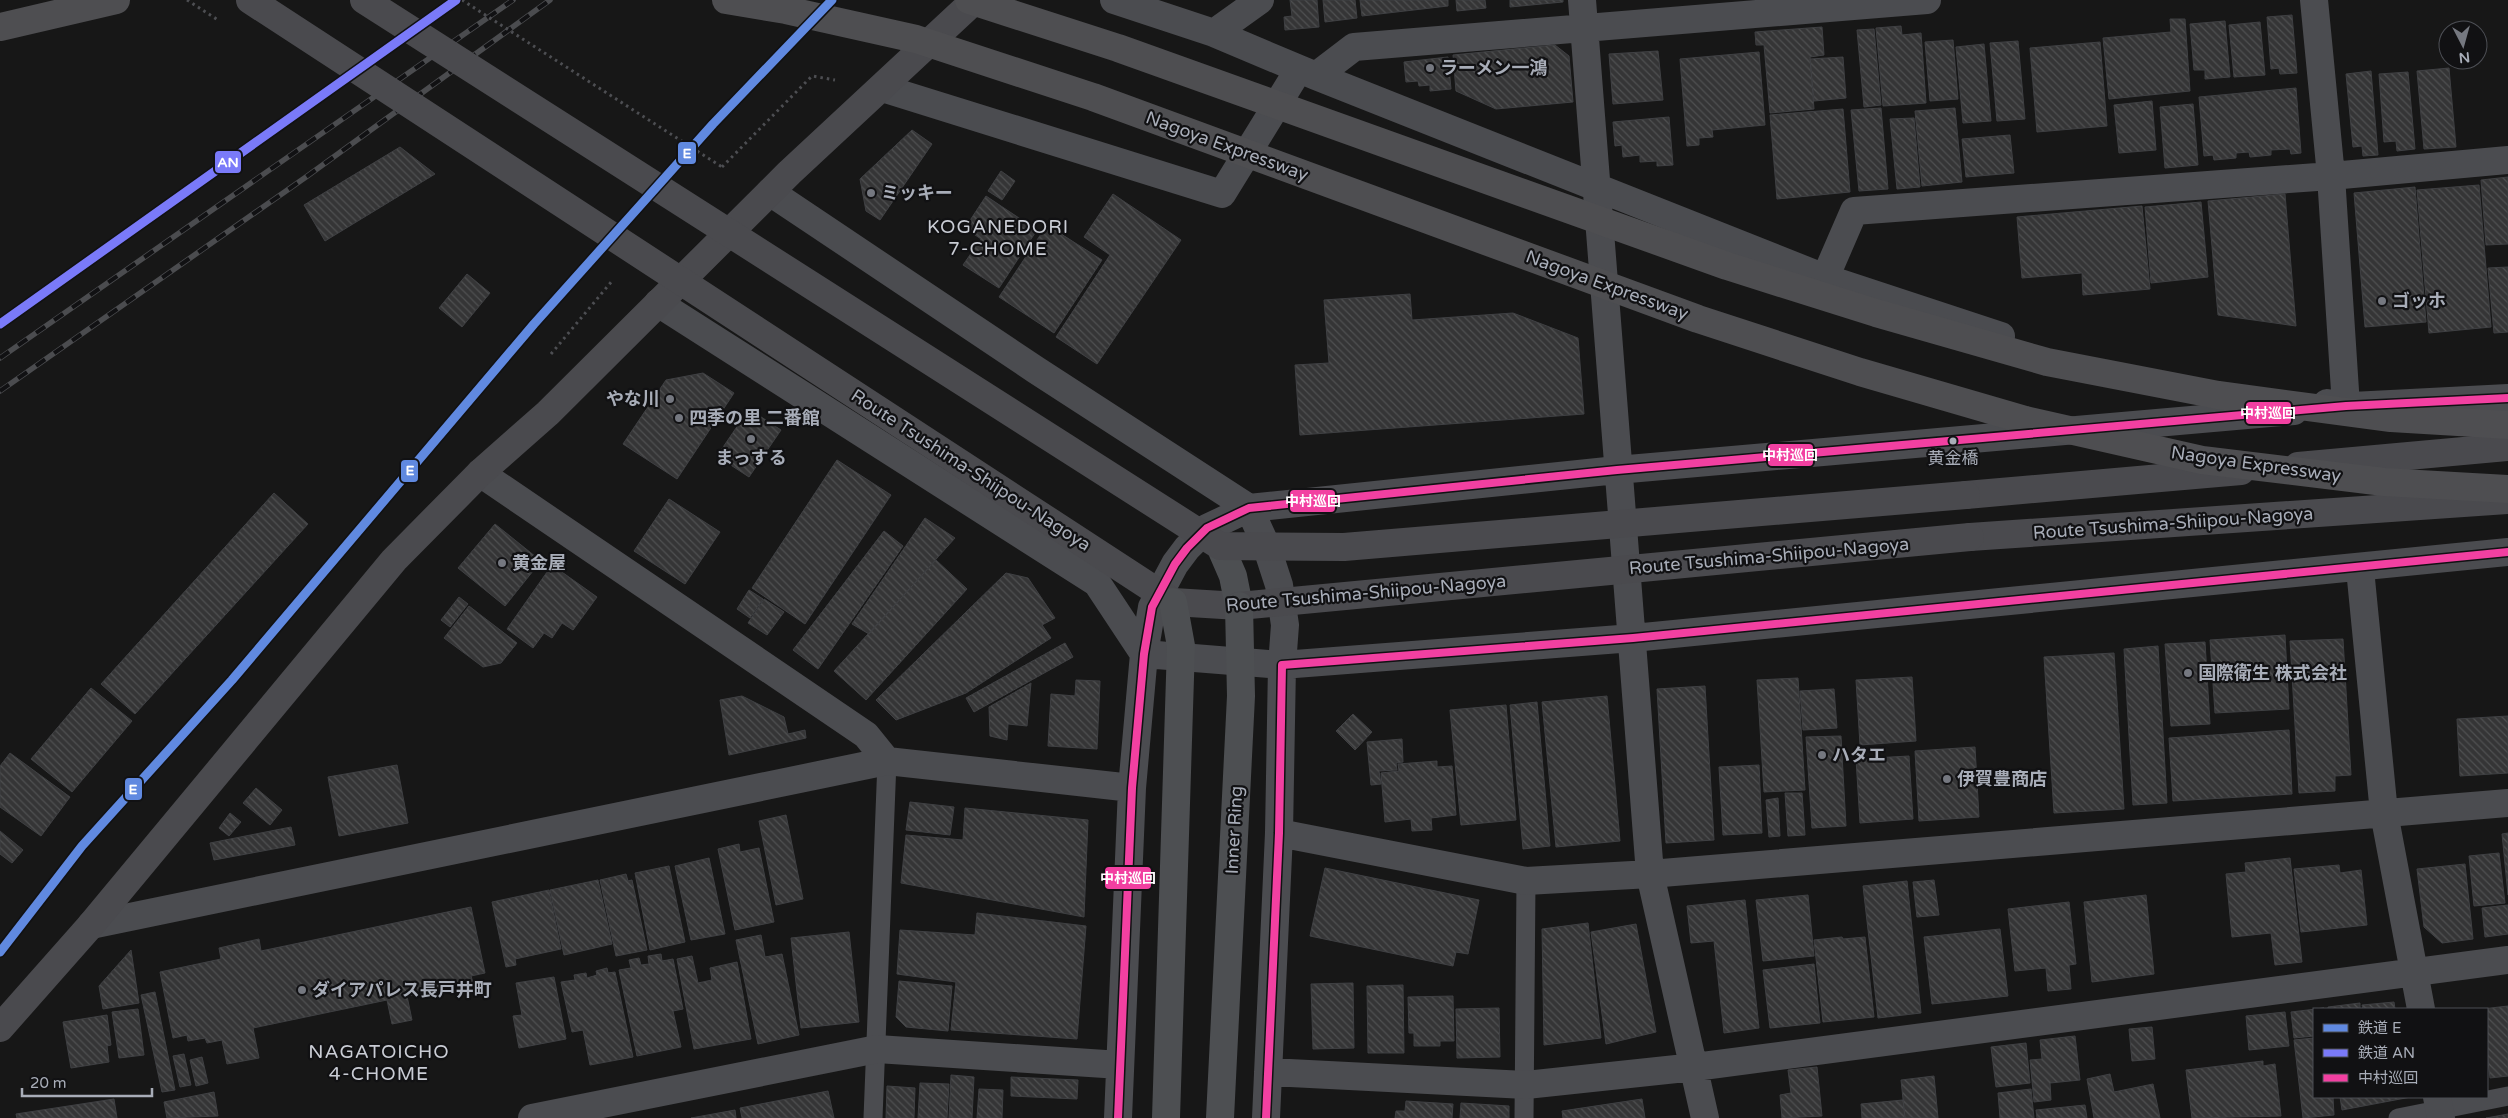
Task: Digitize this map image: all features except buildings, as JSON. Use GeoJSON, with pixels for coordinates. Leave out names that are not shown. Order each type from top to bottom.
{"type":"FeatureCollection","features":[{"type":"Feature","properties":{"kind":"highway"},"geometry":{"type":"LineString","coordinates":[[0,26],[116,0]]}},
{"type":"Feature","properties":{"kind":"highway","name":"Nagoya Expressway"},"geometry":{"type":"LineString","coordinates":[[726,0],[786,10],[916,39],[1093,97],[1698,319],[1860,372],[2025,420],[2202,460],[2384,482],[2508,489]]}},
{"type":"Feature","properties":{"kind":"highway"},"geometry":{"type":"LineString","coordinates":[[970,0],[1118,48],[1727,266],[1876,313],[2047,362],[2218,395],[2391,418],[2508,425]]}},
{"type":"Feature","properties":{"kind":"main road","name":"Route Tsushima-Shiipou-Nagoya"},"geometry":{"type":"LineString","coordinates":[[250,0],[1172,602],[1239,606],[1970,537],[2508,500]]}},
{"type":"Feature","properties":{"kind":"main road"},"geometry":{"type":"LineString","coordinates":[[364,0],[1220,546],[1344,547],[2508,447]]}},
{"type":"Feature","properties":{"kind":"main road"},"geometry":{"type":"LineString","coordinates":[[0,1028],[91,925],[394,560],[480,473],[548,413],[770,192],[975,0]]}},
{"type":"Feature","properties":{"kind":"main road","name":"Inner Ring"},"geometry":{"type":"LineString","coordinates":[[1220,546],[1233,576],[1239,606],[1241,696],[1220,1118]]}},
{"type":"Feature","properties":{"kind":"main road"},"geometry":{"type":"LineString","coordinates":[[1166,1118],[1181,646],[1172,602]]}},
{"type":"Feature","properties":{"kind":"street"},"geometry":{"type":"LineString","coordinates":[[1114,0],[1214,33],[1307,73],[1596,189],[1825,278],[2039,348],[2346,406]]}},
{"type":"Feature","properties":{"kind":"street"},"geometry":{"type":"LineString","coordinates":[[1214,33],[1260,0]]}},
{"type":"Feature","properties":{"kind":"street"},"geometry":{"type":"LineString","coordinates":[[1582,0],[1617,470],[1633,638],[1650,874],[1705,1118]]}},
{"type":"Feature","properties":{"kind":"street"},"geometry":{"type":"LineString","coordinates":[[882,88],[1222,194],[1307,73],[1354,47],[1927,0]]}},
{"type":"Feature","properties":{"kind":"street"},"geometry":{"type":"LineString","coordinates":[[2314,0],[2331,176],[2346,406]]}},
{"type":"Feature","properties":{"kind":"street"},"geometry":{"type":"LineString","coordinates":[[1825,278],[1854,210],[2331,176],[2508,160]]}},
{"type":"Feature","properties":{"kind":"street"},"geometry":{"type":"LineString","coordinates":[[770,192],[1249,508],[1266,544],[1279,585],[1285,626],[1282,665],[1279,833],[1266,1118]]}},
{"type":"Feature","properties":{"kind":"street"},"geometry":{"type":"LineString","coordinates":[[658,304],[1096,583],[1144,654]]}},
{"type":"Feature","properties":{"kind":"street"},"geometry":{"type":"LineString","coordinates":[[1118,1118],[1132,788],[1144,654],[1152,607],[1174,564],[1207,528],[1249,508],[1617,470],[2346,406],[2508,398]]}},
{"type":"Feature","properties":{"kind":"street"},"geometry":{"type":"LineString","coordinates":[[480,473],[866,735],[887,761]]}},
{"type":"Feature","properties":{"kind":"street"},"geometry":{"type":"LineString","coordinates":[[1144,654],[1282,665],[1633,638],[2508,552]]}},
{"type":"Feature","properties":{"kind":"street"},"geometry":{"type":"LineString","coordinates":[[2360,568],[2384,813],[2421,1008]]}},
{"type":"Feature","properties":{"kind":"street"},"geometry":{"type":"LineString","coordinates":[[91,925],[887,761],[1132,788]]}},
{"type":"Feature","properties":{"kind":"street"},"geometry":{"type":"LineString","coordinates":[[1279,833],[1526,881],[1650,874],[2508,803]]}},
{"type":"Feature","properties":{"kind":"street"},"geometry":{"type":"LineString","coordinates":[[1268,1072],[1526,1085],[1695,1067],[2508,960]]}},
{"type":"Feature","properties":{"kind":"street"},"geometry":{"type":"LineString","coordinates":[[532,1118],[877,1049],[1120,1065]]}},
{"type":"Feature","properties":{"kind":"lane"},"geometry":{"type":"LineString","coordinates":[[873,1118],[887,761]]}},
{"type":"Feature","properties":{"kind":"lane"},"geometry":{"type":"LineString","coordinates":[[1524,1118],[1526,1085],[1526,881]]}},
{"type":"Feature","properties":{"kind":"lane"},"geometry":{"type":"LineString","coordinates":[[2398,1118],[2439,1108],[2508,1096]]}},
{"type":"Feature","properties":{"kind":"path"},"geometry":{"type":"LineString","coordinates":[[462,0],[722,167],[812,76]]}},
{"type":"Feature","properties":{"kind":"railway"},"geometry":{"type":"LineString","coordinates":[[0,358],[513,0]]}},
{"type":"Feature","properties":{"kind":"railway"},"geometry":{"type":"LineString","coordinates":[[0,391],[306,177],[550,0]]}},
{"type":"Feature","properties":{"kind":"rail line","name":"AN"},"geometry":{"type":"LineString","coordinates":[[0,324],[456,0]]}},
{"type":"Feature","properties":{"kind":"rail line","name":"E"},"geometry":{"type":"LineString","coordinates":[[0,952],[82,846],[232,680],[534,324],[713,124],[832,0]]}},
{"type":"Feature","properties":{"kind":"transit line","name":"中村巡回"},"geometry":{"type":"LineString","coordinates":[[1118,1118],[1132,788],[1144,654],[1152,607],[1175,564],[1187,548],[1207,528],[1249,508],[1617,470],[2346,406],[2508,398]]}},
{"type":"Feature","properties":{"kind":"transit line","name":"中村巡回"},"geometry":{"type":"LineString","coordinates":[[1266,1118],[1279,833],[1282,665],[1633,638],[2508,552]]}},
{"type":"Feature","properties":{"kind":"place","name":"ラーメン一鴻"},"geometry":{"type":"Point","coordinates":[1430,68]}},
{"type":"Feature","properties":{"kind":"place","name":"ミッキー"},"geometry":{"type":"Point","coordinates":[871,193]}},
{"type":"Feature","properties":{"kind":"place","name":"ゴッホ"},"geometry":{"type":"Point","coordinates":[2382,301]}},
{"type":"Feature","properties":{"kind":"place","name":"やな川"},"geometry":{"type":"Point","coordinates":[670,399]}},
{"type":"Feature","properties":{"kind":"place","name":"四季の里 二番館"},"geometry":{"type":"Point","coordinates":[679,418]}},
{"type":"Feature","properties":{"kind":"place","name":"まっする"},"geometry":{"type":"Point","coordinates":[751,439]}},
{"type":"Feature","properties":{"kind":"place","name":"黄金橋"},"geometry":{"type":"Point","coordinates":[1953,441]}},
{"type":"Feature","properties":{"kind":"place","name":"黄金屋"},"geometry":{"type":"Point","coordinates":[502,563]}},
{"type":"Feature","properties":{"kind":"place","name":"国際衛生 株式会社"},"geometry":{"type":"Point","coordinates":[2188,673]}},
{"type":"Feature","properties":{"kind":"place","name":"ハタエ"},"geometry":{"type":"Point","coordinates":[1822,755]}},
{"type":"Feature","properties":{"kind":"place","name":"伊賀豊商店"},"geometry":{"type":"Point","coordinates":[1947,779]}},
{"type":"Feature","properties":{"kind":"place","name":"ダイアパレス長戸井町"},"geometry":{"type":"Point","coordinates":[302,990]}},
{"type":"Feature","properties":{"kind":"district","name":"KOGANEDORI 7-CHOME"},"geometry":{"type":"Point","coordinates":[998,237]}},
{"type":"Feature","properties":{"kind":"district","name":"NAGATOICHO 4-CHOME"},"geometry":{"type":"Point","coordinates":[379,1062]}}]}
